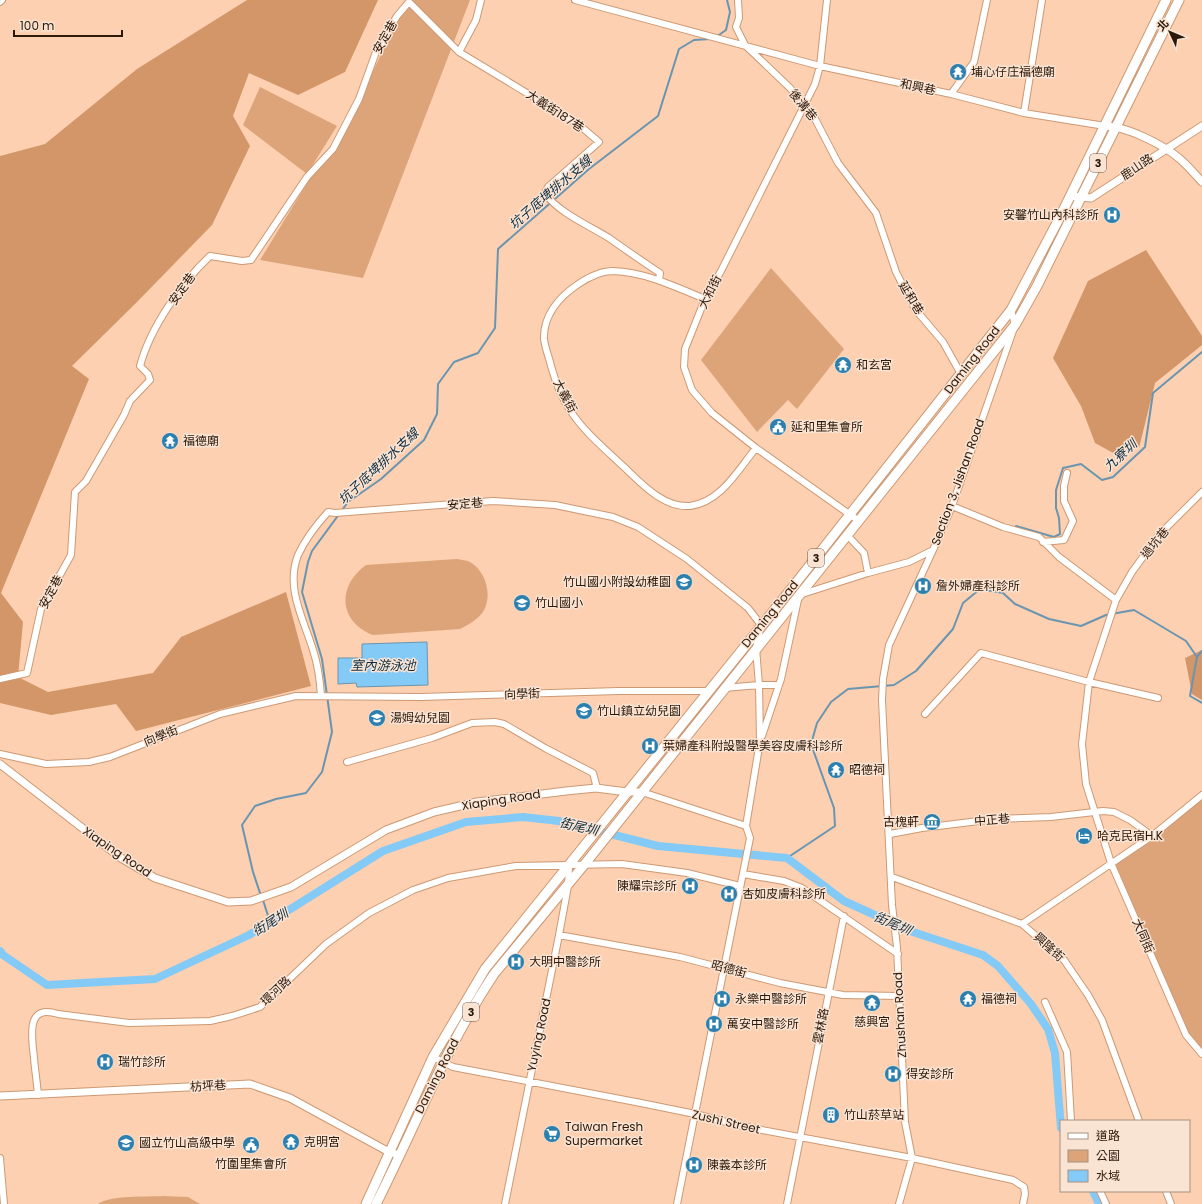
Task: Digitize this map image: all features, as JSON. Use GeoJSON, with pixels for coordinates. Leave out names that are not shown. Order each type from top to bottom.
{"type":"FeatureCollection","features":[{"type":"Feature","properties":{"kind":"main road","name":"3"},"geometry":{"type":"LineString","coordinates":[[1011,310],[1070,196],[1166,0]]}},
{"type":"Feature","properties":{"kind":"main road","name":"Section 3, Jishan Road"},"geometry":{"type":"LineString","coordinates":[[1015,325],[1037,286],[1179,0]]}},
{"type":"Feature","properties":{"kind":"main road","name":"Daming Road"},"geometry":{"type":"LineString","coordinates":[[366,1204],[433,1058],[485,969],[568,866],[586,841],[618,804],[792,588],[1011,310]]}},
{"type":"Feature","properties":{"kind":"main road","name":"Daming Road"},"geometry":{"type":"LineString","coordinates":[[376,1204],[442,1062],[494,974],[568,886],[724,688],[1015,325]]}},
{"type":"Feature","properties":{"kind":"street"},"geometry":{"type":"LineString","coordinates":[[459,52],[476,20],[481,0]]}},
{"type":"Feature","properties":{"kind":"street","name":"和興巷"},"geometry":{"type":"LineString","coordinates":[[575,0],[820,66],[951,94],[1024,113],[1104,126]]}},
{"type":"Feature","properties":{"kind":"street","name":"後溝巷"},"geometry":{"type":"LineString","coordinates":[[738,0],[738,18],[736,27],[745,45],[790,88],[820,125],[838,163],[876,213]]}},
{"type":"Feature","properties":{"kind":"street","name":"大和街"},"geometry":{"type":"LineString","coordinates":[[827,0],[820,66],[815,84],[705,299],[685,349],[684,367],[687,379],[696,396],[712,413],[756,448],[849,516],[859,521]]}},
{"type":"Feature","properties":{"kind":"street"},"geometry":{"type":"LineString","coordinates":[[951,94],[974,62],[987,0]]}},
{"type":"Feature","properties":{"kind":"street"},"geometry":{"type":"LineString","coordinates":[[1024,113],[1042,0]]}},
{"type":"Feature","properties":{"kind":"street","name":"安定巷"},"geometry":{"type":"LineString","coordinates":[[0,679],[27,673],[41,609],[71,555],[75,492],[86,481],[124,415],[130,401],[150,380],[148,374],[140,366],[141,360],[170,304],[198,267],[210,256],[242,261],[251,260],[307,177],[333,148],[359,98],[376,52],[397,16],[409,2],[459,52]]}},
{"type":"Feature","properties":{"kind":"street","name":"大義街187巷"},"geometry":{"type":"LineString","coordinates":[[459,52],[578,124],[599,142],[548,186],[545,193],[549,200],[555,205],[660,274],[659,280]]}},
{"type":"Feature","properties":{"kind":"street"},"geometry":{"type":"LineString","coordinates":[[1104,126],[1116,126],[1165,149],[1180,160],[1202,182]]}},
{"type":"Feature","properties":{"kind":"street","name":"鹿山路"},"geometry":{"type":"LineString","coordinates":[[1070,196],[1091,198],[1202,126]]}},
{"type":"Feature","properties":{"kind":"street","name":"延和巷"},"geometry":{"type":"LineString","coordinates":[[876,213],[904,290],[915,309],[943,342],[961,374]]}},
{"type":"Feature","properties":{"kind":"street","name":"大義街"},"geometry":{"type":"LineString","coordinates":[[705,299],[659,280],[612,271],[596,274],[567,291],[556,303],[548,317],[544,338],[554,378],[570,410],[604,449],[647,489],[660,498],[680,505],[690,506],[706,502],[720,492],[756,448]]}},
{"type":"Feature","properties":{"kind":"street"},"geometry":{"type":"LineString","coordinates":[[1011,310],[1015,325]]}},
{"type":"Feature","properties":{"kind":"street","name":"Section 3, Jishan Road"},"geometry":{"type":"LineString","coordinates":[[799,595],[868,573],[909,562],[934,550],[952,506],[1015,325]]}},
{"type":"Feature","properties":{"kind":"street"},"geometry":{"type":"LineString","coordinates":[[1043,542],[1064,540],[1073,521],[1064,501],[1064,486],[1067,473]]}},
{"type":"Feature","properties":{"kind":"street","name":"過坑巷"},"geometry":{"type":"LineString","coordinates":[[1089,682],[1113,607],[1132,572],[1159,535],[1202,492]]}},
{"type":"Feature","properties":{"kind":"street","name":"安定巷"},"geometry":{"type":"LineString","coordinates":[[321,696],[319,673],[314,651],[296,602],[293,584],[298,555],[321,519],[328,512],[346,513],[500,501],[555,505],[613,517],[638,527],[687,559],[748,608],[761,625]]}},
{"type":"Feature","properties":{"kind":"street"},"geometry":{"type":"LineString","coordinates":[[952,506],[1004,527],[1039,537],[1058,557],[1116,600]]}},
{"type":"Feature","properties":{"kind":"street"},"geometry":{"type":"LineString","coordinates":[[847,535],[864,553],[868,573]]}},
{"type":"Feature","properties":{"kind":"street"},"geometry":{"type":"LineString","coordinates":[[892,877],[882,679],[889,645],[934,550]]}},
{"type":"Feature","properties":{"kind":"street"},"geometry":{"type":"LineString","coordinates":[[677,1204],[750,838],[746,826],[760,741],[779,685],[799,595],[792,588]]}},
{"type":"Feature","properties":{"kind":"street"},"geometry":{"type":"LineString","coordinates":[[760,741],[759,685],[756,648],[761,625]]}},
{"type":"Feature","properties":{"kind":"street"},"geometry":{"type":"LineString","coordinates":[[925,714],[981,653],[1089,682],[1158,698]]}},
{"type":"Feature","properties":{"kind":"street"},"geometry":{"type":"LineString","coordinates":[[1089,682],[1082,744],[1086,784],[1094,812]]}},
{"type":"Feature","properties":{"kind":"street"},"geometry":{"type":"LineString","coordinates":[[724,688],[779,685]]}},
{"type":"Feature","properties":{"kind":"street","name":"向學街"},"geometry":{"type":"LineString","coordinates":[[0,754],[46,764],[89,762],[110,757],[220,714],[296,696],[420,697],[619,690],[709,691]]}},
{"type":"Feature","properties":{"kind":"street"},"geometry":{"type":"LineString","coordinates":[[347,762],[432,738],[472,723],[495,722],[504,724],[545,748],[593,773],[597,788]]}},
{"type":"Feature","properties":{"kind":"street","name":"Xiaping Road"},"geometry":{"type":"LineString","coordinates":[[0,764],[88,834],[121,858],[149,875],[228,902],[251,901],[291,887],[386,830],[434,812],[477,802],[597,788],[627,792],[642,792],[746,826]]}},
{"type":"Feature","properties":{"kind":"street"},"geometry":{"type":"LineString","coordinates":[[1022,924],[1152,836],[1202,795]]}},
{"type":"Feature","properties":{"kind":"street","name":"中正巷"},"geometry":{"type":"LineString","coordinates":[[890,834],[922,828],[995,819],[1051,817],[1094,812],[1114,812],[1130,820],[1152,836]]}},
{"type":"Feature","properties":{"kind":"street","name":"大同街"},"geometry":{"type":"LineString","coordinates":[[1094,812],[1111,863],[1186,1035],[1202,1054]]}},
{"type":"Feature","properties":{"kind":"street","name":"環河路"},"geometry":{"type":"LineString","coordinates":[[38,1095],[31,1029],[35,1018],[40,1013],[48,1010],[58,1014],[129,1023],[210,1020],[232,1016],[260,1007],[326,944],[369,913],[413,890],[448,878],[480,871],[543,864],[568,866],[622,864],[659,868],[740,886]]}},
{"type":"Feature","properties":{"kind":"street","name":"Yuying Road"},"geometry":{"type":"LineString","coordinates":[[505,1204],[560,935],[568,886],[568,866]]}},
{"type":"Feature","properties":{"kind":"street"},"geometry":{"type":"LineString","coordinates":[[743,874],[784,881],[802,888],[898,954]]}},
{"type":"Feature","properties":{"kind":"street","name":"Zhushan Road"},"geometry":{"type":"LineString","coordinates":[[892,877],[892,905],[898,954],[906,1122],[912,1158],[899,1204]]}},
{"type":"Feature","properties":{"kind":"street","name":"興隆街"},"geometry":{"type":"LineString","coordinates":[[892,877],[1022,924],[1064,960],[1088,995],[1102,1020],[1139,1120]]}},
{"type":"Feature","properties":{"kind":"street","name":"雲林路"},"geometry":{"type":"LineString","coordinates":[[787,1204],[827,992],[844,916]]}},
{"type":"Feature","properties":{"kind":"street","name":"昭德街"},"geometry":{"type":"LineString","coordinates":[[560,935],[673,955],[724,967],[780,983],[843,995],[899,996]]}},
{"type":"Feature","properties":{"kind":"street"},"geometry":{"type":"LineString","coordinates":[[1045,1002],[1066,1052],[1071,1120]]}},
{"type":"Feature","properties":{"kind":"street","name":"Zushi Street"},"geometry":{"type":"LineString","coordinates":[[433,1058],[453,1067],[695,1114],[746,1128],[912,1158],[1020,1183],[1024,1187],[1025,1194],[1023,1204]]}},
{"type":"Feature","properties":{"kind":"street","name":"枋坪巷"},"geometry":{"type":"LineString","coordinates":[[0,1096],[250,1084],[290,1098],[389,1152],[399,1155]]}},
{"type":"Feature","properties":{"kind":"street"},"geometry":{"type":"LineString","coordinates":[[0,1158],[4,1204]]}},
{"type":"Feature","properties":{"kind":"street"},"geometry":{"type":"LineString","coordinates":[[1100,1192],[1106,1204]]}},
{"type":"Feature","properties":{"kind":"street"},"geometry":{"type":"LineString","coordinates":[[1166,1192],[1171,1204]]}},
{"type":"Feature","properties":{"kind":"green space"},"geometry":{"type":"Polygon","coordinates":[[[407,0],[470,0],[363,278],[260,260],[309,180],[336,149],[407,0]]]}},
{"type":"Feature","properties":{"kind":"green space"},"geometry":{"type":"Polygon","coordinates":[[[260,87],[337,126],[307,174],[243,125],[260,87]]]}},
{"type":"Feature","properties":{"kind":"green space"},"geometry":{"type":"Polygon","coordinates":[[[771,268],[844,349],[797,409],[788,400],[757,432],[701,360],[771,268]]]}},
{"type":"Feature","properties":{"kind":"green space"},"geometry":{"type":"Polygon","coordinates":[[[457,559],[468,561],[476,566],[484,578],[488,592],[486,606],[481,615],[460,629],[373,635],[361,629],[353,621],[348,612],[346,593],[350,583],[357,573],[366,565],[457,559]]]}},
{"type":"Feature","properties":{"kind":"green space"},"geometry":{"type":"Polygon","coordinates":[[[1202,795],[1202,1052],[1186,1035],[1114,864],[1202,795]]]}},
{"type":"Feature","properties":{"kind":"green space"},"geometry":{"type":"Polygon","coordinates":[[[163,1196],[188,1197],[200,1204],[98,1204],[111,1199],[163,1196]]]}},
{"type":"Feature","properties":{"kind":"shaded area"},"geometry":{"type":"Polygon","coordinates":[[[247,0],[378,0],[345,72],[298,95],[249,73],[233,116],[250,146],[212,225],[72,366],[89,379],[1,593],[23,622],[18,677],[48,692],[153,673],[181,637],[286,592],[311,686],[136,731],[116,704],[51,715],[0,703],[0,156],[45,144],[137,69],[247,0]]]}},
{"type":"Feature","properties":{"kind":"shaded area"},"geometry":{"type":"Polygon","coordinates":[[[1146,250],[1202,336],[1202,345],[1155,383],[1139,448],[1115,454],[1095,443],[1081,406],[1053,358],[1088,281],[1146,250]]]}},
{"type":"Feature","properties":{"kind":"shaded area"},"geometry":{"type":"Polygon","coordinates":[[[1202,650],[1202,700],[1192,694],[1185,658],[1202,650]]]}},
{"type":"Feature","properties":{"kind":"water","name":"室內游泳池"},"geometry":{"type":"Polygon","coordinates":[[[427,642],[428,685],[357,687],[356,683],[338,684],[338,658],[362,658],[362,644],[427,642]]]}},
{"type":"Feature","properties":{"kind":"waterway","name":"坑子底埤排水支線"},"geometry":{"type":"LineString","coordinates":[[716,37],[726,30],[730,12],[727,0]]}},
{"type":"Feature","properties":{"kind":"waterway","name":"坑子底埤排水支線"},"geometry":{"type":"LineString","coordinates":[[261,896],[253,872],[242,825],[255,806],[276,799],[306,793],[322,772],[332,732],[322,659],[302,592],[308,562],[312,551],[348,502],[381,479],[424,440],[437,414],[438,384],[454,362],[478,353],[495,328],[498,249],[589,169],[658,116],[679,49],[694,40],[711,39]]}},
{"type":"Feature","properties":{"kind":"waterway","name":"九寮圳"},"geometry":{"type":"LineString","coordinates":[[1016,526],[1054,537],[1060,534],[1059,518],[1056,508],[1056,490],[1063,468],[1081,464],[1102,480],[1113,477],[1145,447],[1153,393],[1202,352]]}},
{"type":"Feature","properties":{"kind":"waterway"},"geometry":{"type":"LineString","coordinates":[[787,858],[835,826],[834,808],[811,744],[817,723],[831,702],[848,689],[894,685],[916,671],[953,629],[963,603],[980,589],[1003,593],[1015,604],[1049,619],[1081,626],[1106,615],[1134,610],[1186,641],[1197,657],[1190,696],[1202,703]]}},
{"type":"Feature","properties":{"kind":"waterway"},"geometry":{"type":"LineString","coordinates":[[1197,657],[1202,651]]}},
{"type":"Feature","properties":{"kind":"waterway","name":"街尾圳"},"geometry":{"type":"LineString","coordinates":[[0,951],[3,955],[47,985],[155,979],[249,935],[383,851],[466,822],[523,817],[559,821],[658,846],[787,858],[844,901],[910,931],[983,955],[998,966],[1031,1004],[1048,1029],[1055,1053],[1060,1120]]}},
{"type":"Feature","properties":{"kind":"waterway","name":"坑子底埤排水支線"},"geometry":{"type":"LineString","coordinates":[[263,900],[270,922]]}},
{"type":"Feature","properties":{"kind":"waterway","name":"街尾圳"},"geometry":{"type":"LineString","coordinates":[[1093,1192],[1099,1204]]}},
{"type":"Feature","properties":{"kind":"place","name":"埔心仔庄福德廟"},"geometry":{"type":"Point","coordinates":[958,72]}},
{"type":"Feature","properties":{"kind":"place","name":"安馨竹山內科診所"},"geometry":{"type":"Point","coordinates":[1112,215]}},
{"type":"Feature","properties":{"kind":"place","name":"和玄宮"},"geometry":{"type":"Point","coordinates":[843,365]}},
{"type":"Feature","properties":{"kind":"place","name":"延和里集會所"},"geometry":{"type":"Point","coordinates":[778,427]}},
{"type":"Feature","properties":{"kind":"place","name":"福德廟"},"geometry":{"type":"Point","coordinates":[170,441]}},
{"type":"Feature","properties":{"kind":"place","name":"竹山國小附設幼稚園"},"geometry":{"type":"Point","coordinates":[684,582]}},
{"type":"Feature","properties":{"kind":"place","name":"詹外婦產科診所"},"geometry":{"type":"Point","coordinates":[923,586]}},
{"type":"Feature","properties":{"kind":"place","name":"竹山國小"},"geometry":{"type":"Point","coordinates":[522,603]}},
{"type":"Feature","properties":{"kind":"place","name":"竹山鎮立幼兒園"},"geometry":{"type":"Point","coordinates":[584,711]}},
{"type":"Feature","properties":{"kind":"place","name":"湯姆幼兒園"},"geometry":{"type":"Point","coordinates":[377,718]}},
{"type":"Feature","properties":{"kind":"place","name":"葉婦產科附設醫學美容皮膚科診所"},"geometry":{"type":"Point","coordinates":[650,746]}},
{"type":"Feature","properties":{"kind":"place","name":"昭德祠"},"geometry":{"type":"Point","coordinates":[836,770]}},
{"type":"Feature","properties":{"kind":"place","name":"古槐軒"},"geometry":{"type":"Point","coordinates":[932,822]}},
{"type":"Feature","properties":{"kind":"place","name":"哈克民宿H.K"},"geometry":{"type":"Point","coordinates":[1084,836]}},
{"type":"Feature","properties":{"kind":"place","name":"陳耀宗診所"},"geometry":{"type":"Point","coordinates":[690,886]}},
{"type":"Feature","properties":{"kind":"place","name":"杏如皮膚科診所"},"geometry":{"type":"Point","coordinates":[729,894]}},
{"type":"Feature","properties":{"kind":"place","name":"大明中醫診所"},"geometry":{"type":"Point","coordinates":[516,962]}},
{"type":"Feature","properties":{"kind":"place","name":"永樂中醫診所"},"geometry":{"type":"Point","coordinates":[722,999]}},
{"type":"Feature","properties":{"kind":"place","name":"福德祠"},"geometry":{"type":"Point","coordinates":[968,999]}},
{"type":"Feature","properties":{"kind":"place","name":"慈興宮"},"geometry":{"type":"Point","coordinates":[872,1003]}},
{"type":"Feature","properties":{"kind":"place","name":"萬安中醫診所"},"geometry":{"type":"Point","coordinates":[714,1024]}},
{"type":"Feature","properties":{"kind":"place","name":"瑞竹診所"},"geometry":{"type":"Point","coordinates":[105,1062]}},
{"type":"Feature","properties":{"kind":"place","name":"得安診所"},"geometry":{"type":"Point","coordinates":[893,1074]}},
{"type":"Feature","properties":{"kind":"place","name":"竹山菸草站"},"geometry":{"type":"Point","coordinates":[831,1115]}},
{"type":"Feature","properties":{"kind":"place","name":"Taiwan Fresh Supermarket"},"geometry":{"type":"Point","coordinates":[552,1134]}},
{"type":"Feature","properties":{"kind":"place","name":"克明宮"},"geometry":{"type":"Point","coordinates":[291,1142]}},
{"type":"Feature","properties":{"kind":"place","name":"國立竹山高級中學"},"geometry":{"type":"Point","coordinates":[126,1143]}},
{"type":"Feature","properties":{"kind":"place","name":"竹圍里集會所"},"geometry":{"type":"Point","coordinates":[251,1145]}},
{"type":"Feature","properties":{"kind":"place","name":"陳義本診所"},"geometry":{"type":"Point","coordinates":[694,1165]}}]}
